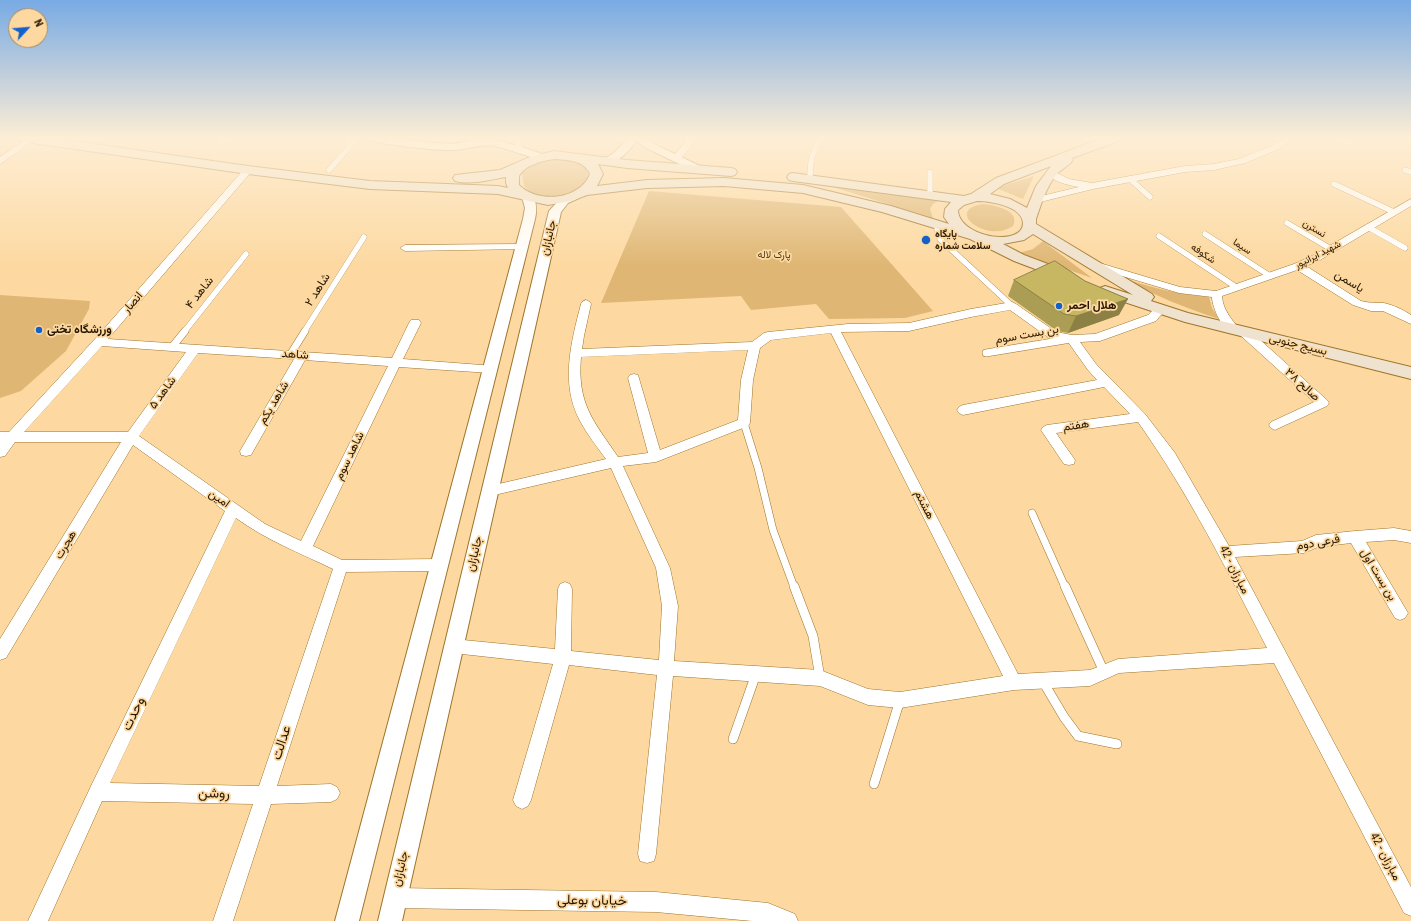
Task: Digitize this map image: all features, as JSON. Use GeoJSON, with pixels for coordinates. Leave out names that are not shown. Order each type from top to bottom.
{"type":"FeatureCollection","features":[{"type":"Feature","properties":{"kind":"main road"},"geometry":{"type":"LineString","coordinates":[[329,180],[370,185],[498,190],[548,201],[580,194],[647,184],[724,182],[803,189],[886,209],[995,242],[1019,238],[1027,233],[1036,200],[1045,180]]}},
{"type":"Feature","properties":{"kind":"main road"},"geometry":{"type":"LineString","coordinates":[[512,180],[516,189],[526,196]]}},
{"type":"Feature","properties":{"kind":"main road"},"geometry":{"type":"LineString","coordinates":[[580,194],[593,185],[596,180]]}},
{"type":"Feature","properties":{"kind":"main road"},"geometry":{"type":"LineString","coordinates":[[825,180],[930,194],[962,200]]}},
{"type":"Feature","properties":{"kind":"main road"},"geometry":{"type":"LineString","coordinates":[[976,197],[1003,180]]}},
{"type":"Feature","properties":{"kind":"main road"},"geometry":{"type":"LineString","coordinates":[[1077,280],[1019,258],[960,230],[954,223],[951,216],[951,210],[955,204],[962,200],[976,197],[988,197],[1014,205],[1023,211],[1029,222],[1092,264],[1135,291],[1185,317]]}},
{"type":"Feature","properties":{"kind":"main road"},"geometry":{"type":"LineString","coordinates":[[1092,286],[1185,317]]}},
{"type":"Feature","properties":{"kind":"main road","name":"بسیج جنوبی"},"geometry":{"type":"LineString","coordinates":[[1185,317],[1411,373]]}},
{"type":"Feature","properties":{"kind":"street","name":"انصار"},"geometry":{"type":"LineString","coordinates":[[0,452],[6,437],[99,342],[239,180]]}},
{"type":"Feature","properties":{"kind":"street"},"geometry":{"type":"LineString","coordinates":[[1061,180],[1092,186]]}},
{"type":"Feature","properties":{"kind":"street"},"geometry":{"type":"LineString","coordinates":[[1036,200],[1068,194],[1092,186],[1130,180]]}},
{"type":"Feature","properties":{"kind":"street","name":"جانبازان"},"geometry":{"type":"LineString","coordinates":[[390,921],[394,898],[555,211],[560,205],[580,194]]}},
{"type":"Feature","properties":{"kind":"street","name":"جانبازان"},"geometry":{"type":"LineString","coordinates":[[347,921],[529,220],[531,208],[526,196]]}},
{"type":"Feature","properties":{"kind":"street","name":"شهید ایرانپور"},"geometry":{"type":"LineString","coordinates":[[1217,294],[1298,266],[1331,249],[1411,202]]}},
{"type":"Feature","properties":{"kind":"street"},"geometry":{"type":"LineString","coordinates":[[529,220],[542,218],[553,222]]}},
{"type":"Feature","properties":{"kind":"street"},"geometry":{"type":"LineString","coordinates":[[405,248],[522,247]]}},
{"type":"Feature","properties":{"kind":"street"},"geometry":{"type":"LineString","coordinates":[[1092,264],[1178,290],[1217,294],[1216,303],[1222,315],[1238,330]]}},
{"type":"Feature","properties":{"kind":"street","name":"یاسمن"},"geometry":{"type":"LineString","coordinates":[[1298,266],[1357,303],[1371,307],[1384,308],[1402,314],[1411,320]]}},
{"type":"Feature","properties":{"kind":"street"},"geometry":{"type":"LineString","coordinates":[[586,304],[578,336],[574,372],[575,391],[585,419],[615,462],[663,568],[670,606],[666,668],[647,854]]}},
{"type":"Feature","properties":{"kind":"street"},"geometry":{"type":"LineString","coordinates":[[576,353],[755,346],[768,336],[834,329],[909,327],[971,313],[1012,306],[1053,335],[1072,339],[1096,338],[1152,318],[1161,309]]}},
{"type":"Feature","properties":{"kind":"street","name":"شاهد سوم"},"geometry":{"type":"LineString","coordinates":[[304,550],[415,323]]}},
{"type":"Feature","properties":{"kind":"street","name":"هشتم"},"geometry":{"type":"LineString","coordinates":[[834,329],[1014,682]]}},
{"type":"Feature","properties":{"kind":"street","name":"صالح ۳۸"},"geometry":{"type":"LineString","coordinates":[[1238,330],[1323,403],[1275,425]]}},
{"type":"Feature","properties":{"kind":"street","name":"مبارزان - 42"},"geometry":{"type":"LineString","coordinates":[[1072,339],[1092,366],[1141,417],[1170,457],[1226,552],[1278,655],[1411,906]]}},
{"type":"Feature","properties":{"kind":"street","name":"شاهد"},"geometry":{"type":"LineString","coordinates":[[99,342],[491,369]]}},
{"type":"Feature","properties":{"kind":"street"},"geometry":{"type":"LineString","coordinates":[[490,491],[615,462],[656,457],[744,423],[746,380],[755,346]]}},
{"type":"Feature","properties":{"kind":"street","name":"شاهد ۵"},"geometry":{"type":"LineString","coordinates":[[131,437],[195,348]]}},
{"type":"Feature","properties":{"kind":"street","name":"شاهد یکم"},"geometry":{"type":"LineString","coordinates":[[246,451],[302,356]]}},
{"type":"Feature","properties":{"kind":"street"},"geometry":{"type":"LineString","coordinates":[[634,378],[656,457]]}},
{"type":"Feature","properties":{"kind":"street"},"geometry":{"type":"LineString","coordinates":[[963,410],[1108,382]]}},
{"type":"Feature","properties":{"kind":"street","name":"هفتم"},"geometry":{"type":"LineString","coordinates":[[1069,460],[1047,430],[1141,417]]}},
{"type":"Feature","properties":{"kind":"street"},"geometry":{"type":"LineString","coordinates":[[6,437],[131,437]]}},
{"type":"Feature","properties":{"kind":"street","name":"امین"},"geometry":{"type":"LineString","coordinates":[[131,437],[260,528],[304,550],[341,566],[440,565]]}},
{"type":"Feature","properties":{"kind":"street","name":"هجرت"},"geometry":{"type":"LineString","coordinates":[[0,653],[131,437]]}},
{"type":"Feature","properties":{"kind":"street","name":"وحدت"},"geometry":{"type":"LineString","coordinates":[[38,921],[97,792],[233,509]]}},
{"type":"Feature","properties":{"kind":"street","name":"فرعی دوم"},"geometry":{"type":"LineString","coordinates":[[1226,552],[1304,547],[1316,541],[1355,537],[1394,534],[1411,537]]}},
{"type":"Feature","properties":{"kind":"street","name":"بن بست اول"},"geometry":{"type":"LineString","coordinates":[[1355,537],[1400,613]]}},
{"type":"Feature","properties":{"kind":"street","name":"عدالت"},"geometry":{"type":"LineString","coordinates":[[223,921],[341,566]]}},
{"type":"Feature","properties":{"kind":"street"},"geometry":{"type":"LineString","coordinates":[[522,800],[563,657],[565,590]]}},
{"type":"Feature","properties":{"kind":"street"},"geometry":{"type":"LineString","coordinates":[[453,646],[666,668],[820,678],[868,697],[900,700],[1014,682],[1090,678],[1118,666],[1278,655]]}},
{"type":"Feature","properties":{"kind":"street","name":"روشن"},"geometry":{"type":"LineString","coordinates":[[97,792],[265,795],[331,793]]}},
{"type":"Feature","properties":{"kind":"street","name":"خیابان بوعلی"},"geometry":{"type":"LineString","coordinates":[[394,898],[656,902],[768,913],[788,921]]}},
{"type":"Feature","properties":{"kind":"lane"},"geometry":{"type":"LineString","coordinates":[[930,180],[930,194]]}},
{"type":"Feature","properties":{"kind":"lane"},"geometry":{"type":"LineString","coordinates":[[1130,180],[1150,197]]}},
{"type":"Feature","properties":{"kind":"lane"},"geometry":{"type":"LineString","coordinates":[[1334,184],[1394,212]]}},
{"type":"Feature","properties":{"kind":"lane","name":"نسترن"},"geometry":{"type":"LineString","coordinates":[[1287,223],[1331,249]]}},
{"type":"Feature","properties":{"kind":"lane"},"geometry":{"type":"LineString","coordinates":[[936,224],[940,239],[1012,306]]}},
{"type":"Feature","properties":{"kind":"lane"},"geometry":{"type":"LineString","coordinates":[[1368,227],[1405,248]]}},
{"type":"Feature","properties":{"kind":"lane","name":"سیما"},"geometry":{"type":"LineString","coordinates":[[1205,234],[1270,276]]}},
{"type":"Feature","properties":{"kind":"lane","name":"شکوفه"},"geometry":{"type":"LineString","coordinates":[[1159,236],[1236,287]]}},
{"type":"Feature","properties":{"kind":"lane","name":"شاهد ۲"},"geometry":{"type":"LineString","coordinates":[[290,355],[364,237]]}},
{"type":"Feature","properties":{"kind":"lane","name":"شاهد ۴"},"geometry":{"type":"LineString","coordinates":[[172,347],[246,254]]}},
{"type":"Feature","properties":{"kind":"lane","name":"بن بست سوم"},"geometry":{"type":"LineString","coordinates":[[986,353],[1072,339]]}},
{"type":"Feature","properties":{"kind":"lane"},"geometry":{"type":"LineString","coordinates":[[744,423],[758,468],[773,530],[813,636],[820,678]]}},
{"type":"Feature","properties":{"kind":"lane"},"geometry":{"type":"LineString","coordinates":[[1032,512],[1104,672]]}},
{"type":"Feature","properties":{"kind":"lane"},"geometry":{"type":"LineString","coordinates":[[733,739],[756,674]]}},
{"type":"Feature","properties":{"kind":"lane"},"geometry":{"type":"LineString","coordinates":[[1042,680],[1064,717],[1078,736],[1117,744]]}},
{"type":"Feature","properties":{"kind":"lane"},"geometry":{"type":"LineString","coordinates":[[874,784],[900,700]]}},
{"type":"Feature","properties":{"kind":"green space"},"geometry":{"type":"Polygon","coordinates":[[[523,180],[587,180],[580,188],[574,192],[566,195],[550,197],[532,194],[524,186],[523,180]]]}},
{"type":"Feature","properties":{"kind":"green space"},"geometry":{"type":"Polygon","coordinates":[[[1021,180],[1032,180],[1023,199],[996,188],[1021,180]]]}},
{"type":"Feature","properties":{"kind":"green space"},"geometry":{"type":"Polygon","coordinates":[[[833,187],[938,201],[933,204],[930,209],[933,218],[833,187]]]}},
{"type":"Feature","properties":{"kind":"green space","name":"پارک لاله"},"geometry":{"type":"Polygon","coordinates":[[[649,191],[841,207],[933,311],[905,318],[829,319],[816,304],[751,310],[741,296],[601,303],[649,191]]]}},
{"type":"Feature","properties":{"kind":"green space"},"geometry":{"type":"Polygon","coordinates":[[[983,204],[999,207],[1010,212],[1013,216],[1013,226],[1003,230],[992,231],[982,229],[973,224],[968,218],[967,212],[972,207],[983,204]]]}},
{"type":"Feature","properties":{"kind":"green space"},"geometry":{"type":"Polygon","coordinates":[[[1043,241],[1092,278],[1019,253],[1033,249],[1043,241]]]}},
{"type":"Feature","properties":{"kind":"green space"},"geometry":{"type":"Polygon","coordinates":[[[1121,277],[1164,290],[1209,297],[1212,308],[1219,319],[1169,301],[1121,277]]]}},
{"type":"Feature","properties":{"kind":"green space","name":"ورزشگاه تختی"},"geometry":{"type":"Polygon","coordinates":[[[0,295],[90,301],[89,309],[66,351],[21,391],[0,398],[0,295]]]}},
{"type":"Feature","properties":{"kind":"building"},"geometry":{"type":"Polygon","coordinates":[[[1055,261],[1085,281],[1128,299],[1076,316],[1064,314],[1014,280],[1055,261]]]}},
{"type":"Feature","properties":{"kind":"place","name":"پایگاه سلامت شماره"},"geometry":{"type":"Point","coordinates":[926,240]}},
{"type":"Feature","properties":{"kind":"place","name":"هلال احمر"},"geometry":{"type":"Point","coordinates":[1059,306]}},
{"type":"Feature","properties":{"kind":"place","name":"ورزشگاه تختی"},"geometry":{"type":"Point","coordinates":[39,330]}}]}
